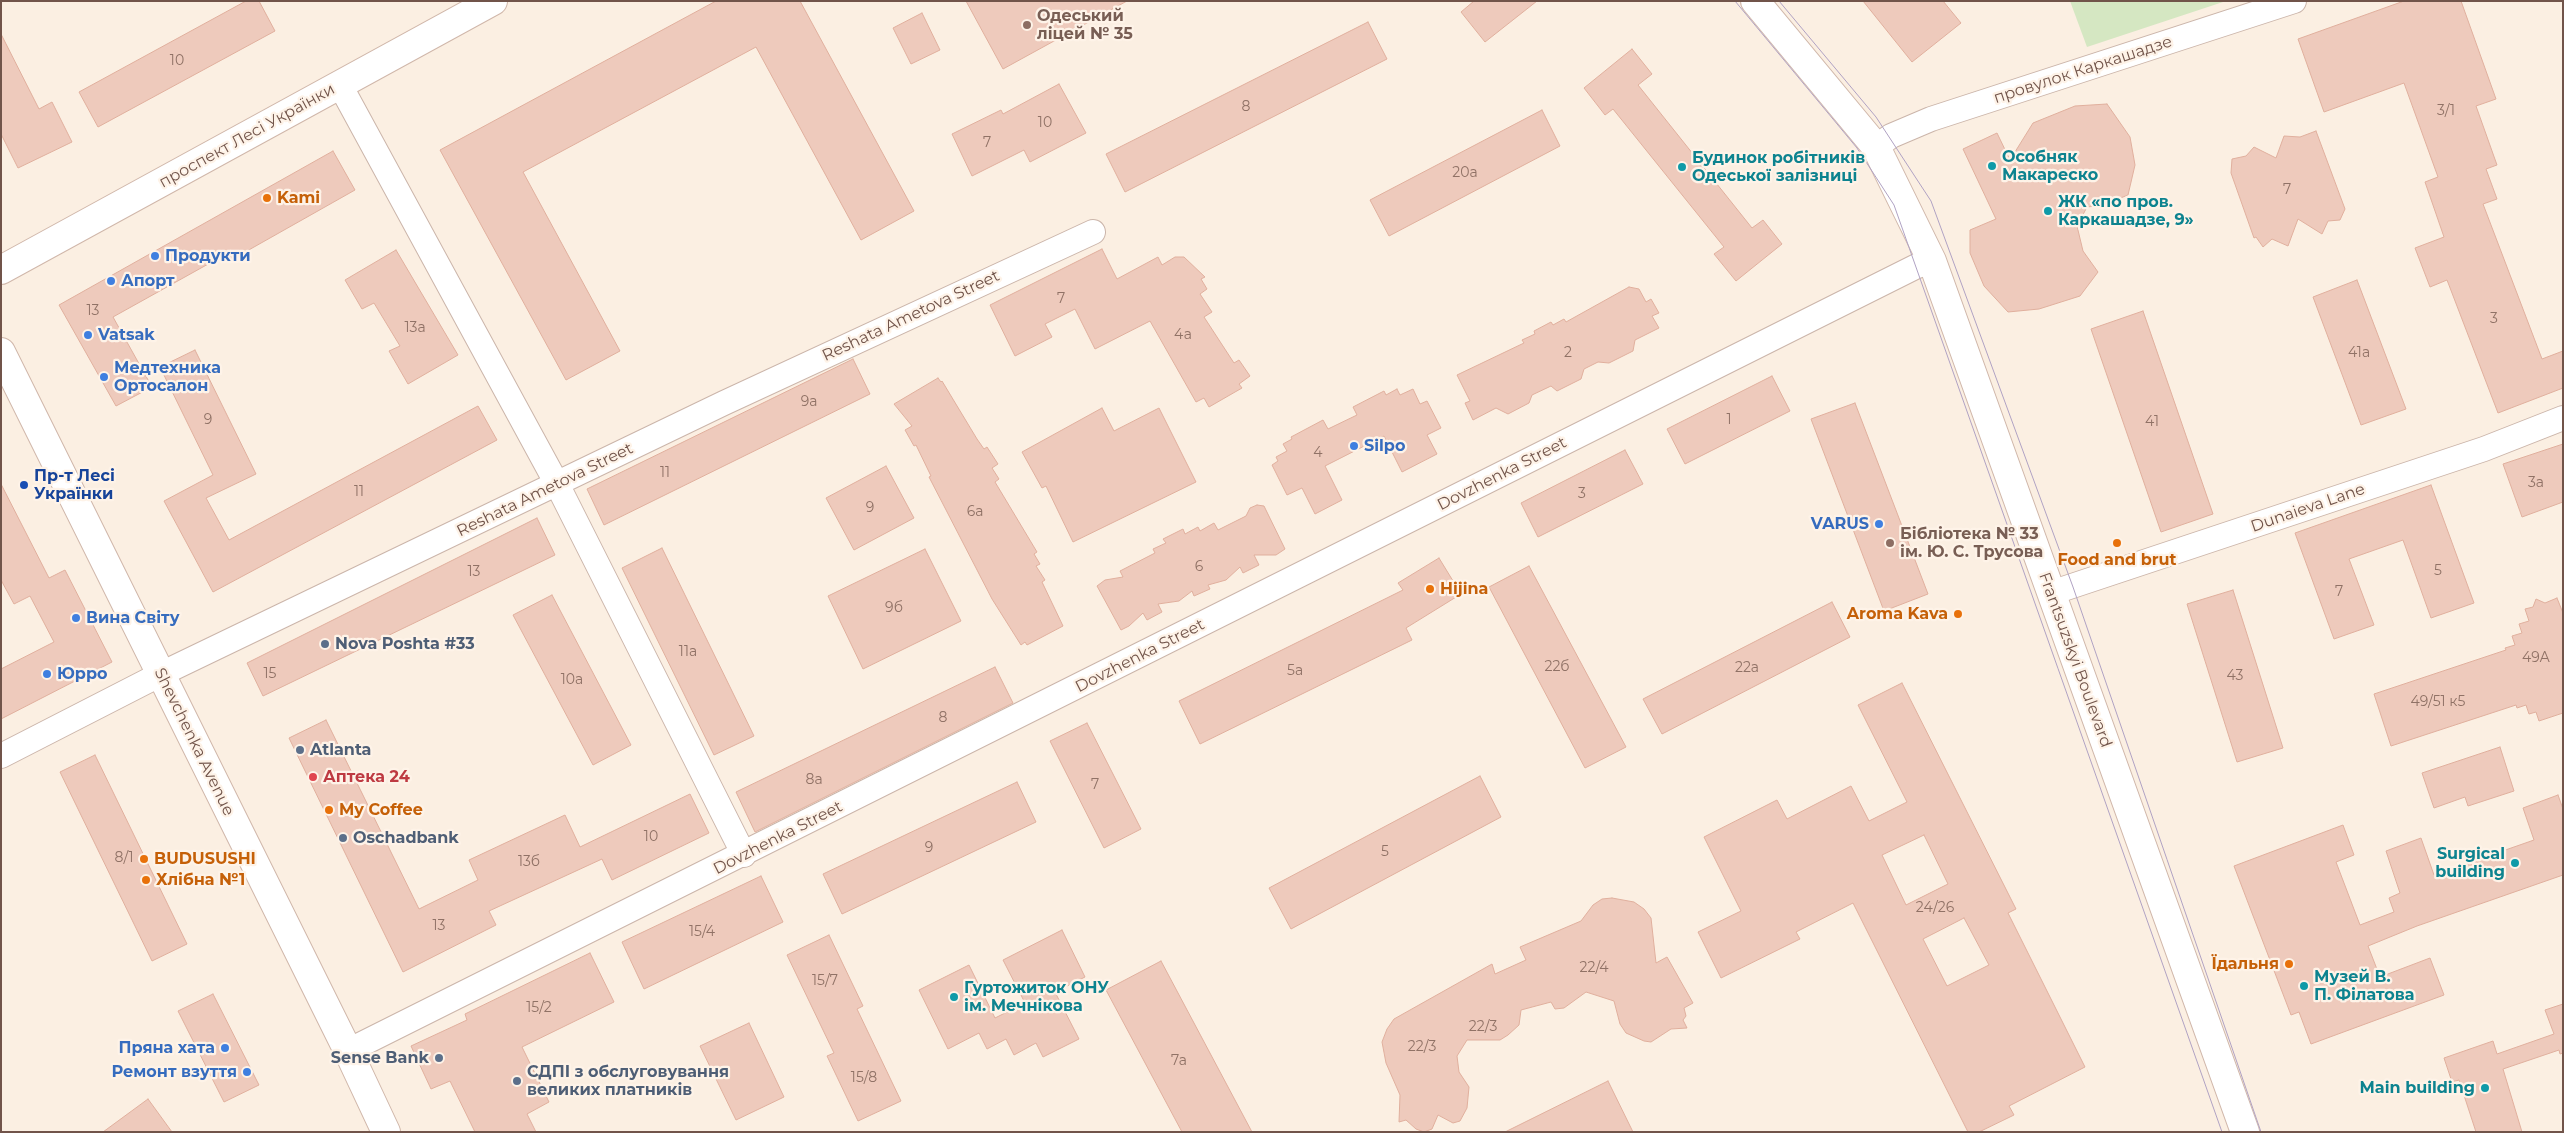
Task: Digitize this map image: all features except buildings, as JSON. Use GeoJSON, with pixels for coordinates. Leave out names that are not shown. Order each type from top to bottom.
{"type":"FeatureCollection","features":[{"type":"Feature","properties":{"kind":"street","name":"проспект Лесі Українки"},"geometry":{"type":"LineString","coordinates":[[1,270],[493,1]]}},
{"type":"Feature","properties":{"kind":"street","name":"Frantsuzskyi Boulevard"},"geometry":{"type":"LineString","coordinates":[[1755,1],[1876,147],[1932,262],[2245,1132]]}},
{"type":"Feature","properties":{"kind":"street","name":"провулок Каркашадзе"},"geometry":{"type":"LineString","coordinates":[[1876,147],[1891,136],[1931,119],[2294,1]]}},
{"type":"Feature","properties":{"kind":"street"},"geometry":{"type":"LineString","coordinates":[[340,85],[557,484],[744,855]]}},
{"type":"Feature","properties":{"kind":"street","name":"Reshata Ametova Street"},"geometry":{"type":"LineString","coordinates":[[1,756],[161,674],[724,403],[1094,232]]}},
{"type":"Feature","properties":{"kind":"street","name":"Dovzhenka Street"},"geometry":{"type":"LineString","coordinates":[[348,1051],[744,855],[1917,266],[1932,262]]}},
{"type":"Feature","properties":{"kind":"street","name":"Shevchenka Avenue"},"geometry":{"type":"LineString","coordinates":[[1,352],[348,1051],[386,1132]]}},
{"type":"Feature","properties":{"kind":"street","name":"Dunaieva Lane"},"geometry":{"type":"LineString","coordinates":[[2051,594],[2484,449],[2563,418]]}},
{"type":"Feature","properties":{"kind":"green space"},"geometry":{"type":"Polygon","coordinates":[[[2070,1],[2226,1],[2087,47],[2070,1]]]}},
{"type":"Feature","properties":{"kind":"tram line"},"geometry":{"type":"LineString","coordinates":[[1735,1],[1857,148],[1894,205],[2222,1132]]}},
{"type":"Feature","properties":{"kind":"tram line"},"geometry":{"type":"LineString","coordinates":[[1779,1],[1876,117],[1931,201],[2073,587],[2261,1132]]}},
{"type":"Feature","properties":{"kind":"place","name":"Одеський ліцей № 35"},"geometry":{"type":"Point","coordinates":[1027,25]}},
{"type":"Feature","properties":{"kind":"place","name":"Особняк Макареско"},"geometry":{"type":"Point","coordinates":[1992,166]}},
{"type":"Feature","properties":{"kind":"place","name":"Будинок робітників Одеської залізниці"},"geometry":{"type":"Point","coordinates":[1682,167]}},
{"type":"Feature","properties":{"kind":"place","name":"Kami"},"geometry":{"type":"Point","coordinates":[267,198]}},
{"type":"Feature","properties":{"kind":"place","name":"ЖК «по пров. Каркашадзе, 9»"},"geometry":{"type":"Point","coordinates":[2048,211]}},
{"type":"Feature","properties":{"kind":"place","name":"Продукти"},"geometry":{"type":"Point","coordinates":[155,256]}},
{"type":"Feature","properties":{"kind":"place","name":"Апорт"},"geometry":{"type":"Point","coordinates":[111,281]}},
{"type":"Feature","properties":{"kind":"place","name":"Vatsak"},"geometry":{"type":"Point","coordinates":[88,335]}},
{"type":"Feature","properties":{"kind":"place","name":"Медтехника Ортосалон"},"geometry":{"type":"Point","coordinates":[104,377]}},
{"type":"Feature","properties":{"kind":"place","name":"Silpo"},"geometry":{"type":"Point","coordinates":[1354,446]}},
{"type":"Feature","properties":{"kind":"place","name":"Пр-т Лесі Українки"},"geometry":{"type":"Point","coordinates":[24,485]}},
{"type":"Feature","properties":{"kind":"place","name":"VARUS"},"geometry":{"type":"Point","coordinates":[1879,524]}},
{"type":"Feature","properties":{"kind":"place","name":"Бібліотека № 33 ім. Ю. С. Трусова"},"geometry":{"type":"Point","coordinates":[1890,543]}},
{"type":"Feature","properties":{"kind":"place","name":"Food and brut"},"geometry":{"type":"Point","coordinates":[2117,543]}},
{"type":"Feature","properties":{"kind":"place","name":"Hijina"},"geometry":{"type":"Point","coordinates":[1430,589]}},
{"type":"Feature","properties":{"kind":"place","name":"Aroma Kava"},"geometry":{"type":"Point","coordinates":[1958,614]}},
{"type":"Feature","properties":{"kind":"place","name":"Вина Світу"},"geometry":{"type":"Point","coordinates":[76,618]}},
{"type":"Feature","properties":{"kind":"place","name":"Nova Poshta #33"},"geometry":{"type":"Point","coordinates":[325,644]}},
{"type":"Feature","properties":{"kind":"place","name":"Юрро"},"geometry":{"type":"Point","coordinates":[47,674]}},
{"type":"Feature","properties":{"kind":"place","name":"Atlanta"},"geometry":{"type":"Point","coordinates":[300,750]}},
{"type":"Feature","properties":{"kind":"place","name":"Аптека 24"},"geometry":{"type":"Point","coordinates":[313,777]}},
{"type":"Feature","properties":{"kind":"place","name":"My Coffee"},"geometry":{"type":"Point","coordinates":[329,810]}},
{"type":"Feature","properties":{"kind":"place","name":"Oschadbank"},"geometry":{"type":"Point","coordinates":[343,838]}},
{"type":"Feature","properties":{"kind":"place","name":"BUDUSUSHI"},"geometry":{"type":"Point","coordinates":[144,859]}},
{"type":"Feature","properties":{"kind":"place","name":"Surgical building"},"geometry":{"type":"Point","coordinates":[2515,863]}},
{"type":"Feature","properties":{"kind":"place","name":"Хлібна №1"},"geometry":{"type":"Point","coordinates":[146,880]}},
{"type":"Feature","properties":{"kind":"place","name":"Їдальня"},"geometry":{"type":"Point","coordinates":[2289,964]}},
{"type":"Feature","properties":{"kind":"place","name":"Музей В. П. Філатова"},"geometry":{"type":"Point","coordinates":[2304,986]}},
{"type":"Feature","properties":{"kind":"place","name":"Гуртожиток ОНУ ім. Мечнікова"},"geometry":{"type":"Point","coordinates":[954,997]}},
{"type":"Feature","properties":{"kind":"place","name":"Пряна хата"},"geometry":{"type":"Point","coordinates":[225,1048]}},
{"type":"Feature","properties":{"kind":"place","name":"Sense Bank"},"geometry":{"type":"Point","coordinates":[439,1058]}},
{"type":"Feature","properties":{"kind":"place","name":"Ремонт взуття"},"geometry":{"type":"Point","coordinates":[247,1072]}},
{"type":"Feature","properties":{"kind":"place","name":"СДПІ з обслуговування великих платників"},"geometry":{"type":"Point","coordinates":[517,1081]}},
{"type":"Feature","properties":{"kind":"place","name":"Main building"},"geometry":{"type":"Point","coordinates":[2485,1088]}}]}
